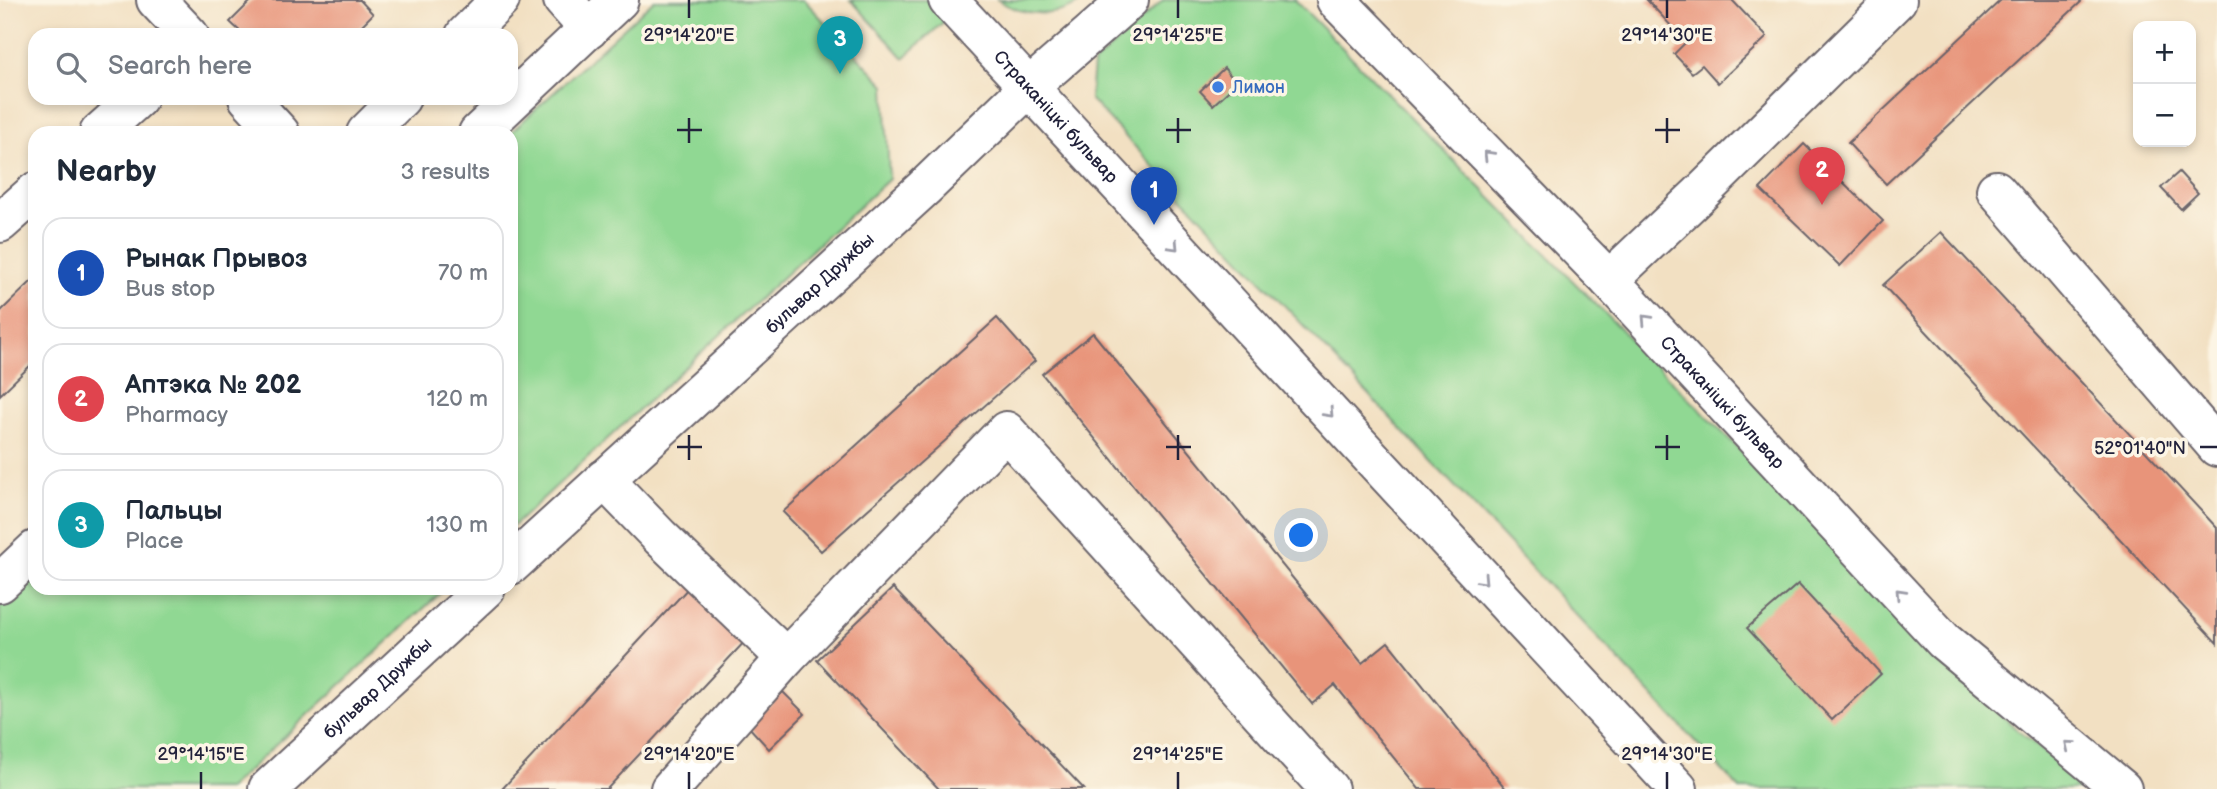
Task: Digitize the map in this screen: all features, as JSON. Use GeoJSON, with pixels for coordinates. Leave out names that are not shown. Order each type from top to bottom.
{"type":"FeatureCollection","features":[{"type":"Feature","properties":{"kind":"street"},"geometry":{"type":"LineString","coordinates":[[156,0],[182,28]]}},
{"type":"Feature","properties":{"kind":"street"},"geometry":{"type":"LineString","coordinates":[[472,28],[500,0]]}},
{"type":"Feature","properties":{"kind":"street"},"geometry":{"type":"LineString","coordinates":[[564,0],[589,29]]}},
{"type":"Feature","properties":{"kind":"street"},"geometry":{"type":"LineString","coordinates":[[518,96],[620,0]]}},
{"type":"Feature","properties":{"kind":"street","name":"Страканіцкі бульвар"},"geometry":{"type":"LineString","coordinates":[[948,0],[1678,789]]}},
{"type":"Feature","properties":{"kind":"street","name":"бульвар Дружбы"},"geometry":{"type":"LineString","coordinates":[[518,559],[924,188],[1028,88],[1129,0]]}},
{"type":"Feature","properties":{"kind":"street","name":"Страканіцкі бульвар"},"geometry":{"type":"LineString","coordinates":[[1336,0],[1609,279],[1944,641],[2122,789]]}},
{"type":"Feature","properties":{"kind":"street"},"geometry":{"type":"LineString","coordinates":[[1609,279],[1700,194],[1897,0]]}},
{"type":"Feature","properties":{"kind":"street"},"geometry":{"type":"LineString","coordinates":[[107,126],[130,105]]}},
{"type":"Feature","properties":{"kind":"street"},"geometry":{"type":"LineString","coordinates":[[254,105],[273,126]]}},
{"type":"Feature","properties":{"kind":"street"},"geometry":{"type":"LineString","coordinates":[[373,126],[394,105]]}},
{"type":"Feature","properties":{"kind":"street"},"geometry":{"type":"LineString","coordinates":[[485,126],[508,105]]}},
{"type":"Feature","properties":{"kind":"street"},"geometry":{"type":"LineString","coordinates":[[1996,190],[2217,447]]}},
{"type":"Feature","properties":{"kind":"street"},"geometry":{"type":"LineString","coordinates":[[0,223],[28,198]]}},
{"type":"Feature","properties":{"kind":"street"},"geometry":{"type":"LineString","coordinates":[[670,789],[786,658],[1006,431],[1328,789]]}},
{"type":"Feature","properties":{"kind":"street"},"geometry":{"type":"LineString","coordinates":[[604,479],[786,658]]}},
{"type":"Feature","properties":{"kind":"street"},"geometry":{"type":"LineString","coordinates":[[0,583],[28,557]]}},
{"type":"Feature","properties":{"kind":"street","name":"бульвар Дружбы"},"geometry":{"type":"LineString","coordinates":[[268,789],[478,595]]}},
{"type":"Feature","properties":{"kind":"green space"},"geometry":{"type":"Polygon","coordinates":[[[654,0],[804,0],[885,85],[889,179],[518,522],[518,126],[654,0]]]}},
{"type":"Feature","properties":{"kind":"green space"},"geometry":{"type":"Polygon","coordinates":[[[851,0],[933,0],[949,17],[904,58],[851,0]]]}},
{"type":"Feature","properties":{"kind":"green space"},"geometry":{"type":"Polygon","coordinates":[[[998,0],[1083,0],[1063,10],[1041,13],[1018,10],[998,0]]]}},
{"type":"Feature","properties":{"kind":"green space"},"geometry":{"type":"Polygon","coordinates":[[[1163,0],[1295,0],[2014,727],[2090,789],[1740,789],[1090,99],[1093,64],[1163,0]]]}},
{"type":"Feature","properties":{"kind":"green space"},"geometry":{"type":"Polygon","coordinates":[[[28,581],[28,595],[438,595],[228,789],[0,789],[0,607],[28,581]]]}},
{"type":"Feature","properties":{"kind":"building"},"geometry":{"type":"Polygon","coordinates":[[[252,0],[360,0],[373,14],[359,28],[236,28],[230,22],[252,0]]]}},
{"type":"Feature","properties":{"kind":"building"},"geometry":{"type":"Polygon","coordinates":[[[1647,0],[1732,0],[1767,37],[1718,83],[1702,65],[1692,73],[1674,54],[1686,42],[1647,0]]]}},
{"type":"Feature","properties":{"kind":"building"},"geometry":{"type":"Polygon","coordinates":[[[2001,0],[2083,0],[1886,184],[1848,143],[2001,0]]]}},
{"type":"Feature","properties":{"kind":"building","name":"Лимон"},"geometry":{"type":"Polygon","coordinates":[[[1224,68],[1237,83],[1213,105],[1200,91],[1224,68]]]}},
{"type":"Feature","properties":{"kind":"building"},"geometry":{"type":"Polygon","coordinates":[[[1804,144],[1883,221],[1840,266],[1760,189],[1804,144]]]}},
{"type":"Feature","properties":{"kind":"building"},"geometry":{"type":"Polygon","coordinates":[[[2179,172],[2198,193],[2181,209],[2161,188],[2179,172]]]}},
{"type":"Feature","properties":{"kind":"building"},"geometry":{"type":"Polygon","coordinates":[[[1941,232],[2217,528],[2217,643],[1883,285],[1941,232]]]}},
{"type":"Feature","properties":{"kind":"building"},"geometry":{"type":"Polygon","coordinates":[[[28,285],[28,368],[0,395],[0,312],[28,285]]]}},
{"type":"Feature","properties":{"kind":"building"},"geometry":{"type":"Polygon","coordinates":[[[997,318],[1035,361],[821,551],[783,512],[997,318]]]}},
{"type":"Feature","properties":{"kind":"building"},"geometry":{"type":"Polygon","coordinates":[[[1093,333],[1362,663],[1388,642],[1506,789],[1419,789],[1335,685],[1312,704],[1042,374],[1093,333]]]}},
{"type":"Feature","properties":{"kind":"building"},"geometry":{"type":"Polygon","coordinates":[[[1798,584],[1881,674],[1832,720],[1747,628],[1798,584]]]}},
{"type":"Feature","properties":{"kind":"building"},"geometry":{"type":"Polygon","coordinates":[[[691,585],[748,638],[607,789],[502,789],[691,585]]]}},
{"type":"Feature","properties":{"kind":"building"},"geometry":{"type":"Polygon","coordinates":[[[893,588],[1084,789],[939,789],[817,660],[893,588]]]}},
{"type":"Feature","properties":{"kind":"building"},"geometry":{"type":"Polygon","coordinates":[[[783,692],[805,714],[769,749],[748,726],[783,692]]]}},
{"type":"Feature","properties":{"kind":"place","name":"Пальцы"},"geometry":{"type":"Point","coordinates":[840,74]}},
{"type":"Feature","properties":{"kind":"place","name":"Лимон"},"geometry":{"type":"Point","coordinates":[1218,87]}},
{"type":"Feature","properties":{"kind":"place","name":"Аптэка № 202"},"geometry":{"type":"Point","coordinates":[1822,205]}},
{"type":"Feature","properties":{"kind":"place","name":"Рынак Прывоз"},"geometry":{"type":"Point","coordinates":[1154,225]}}]}
